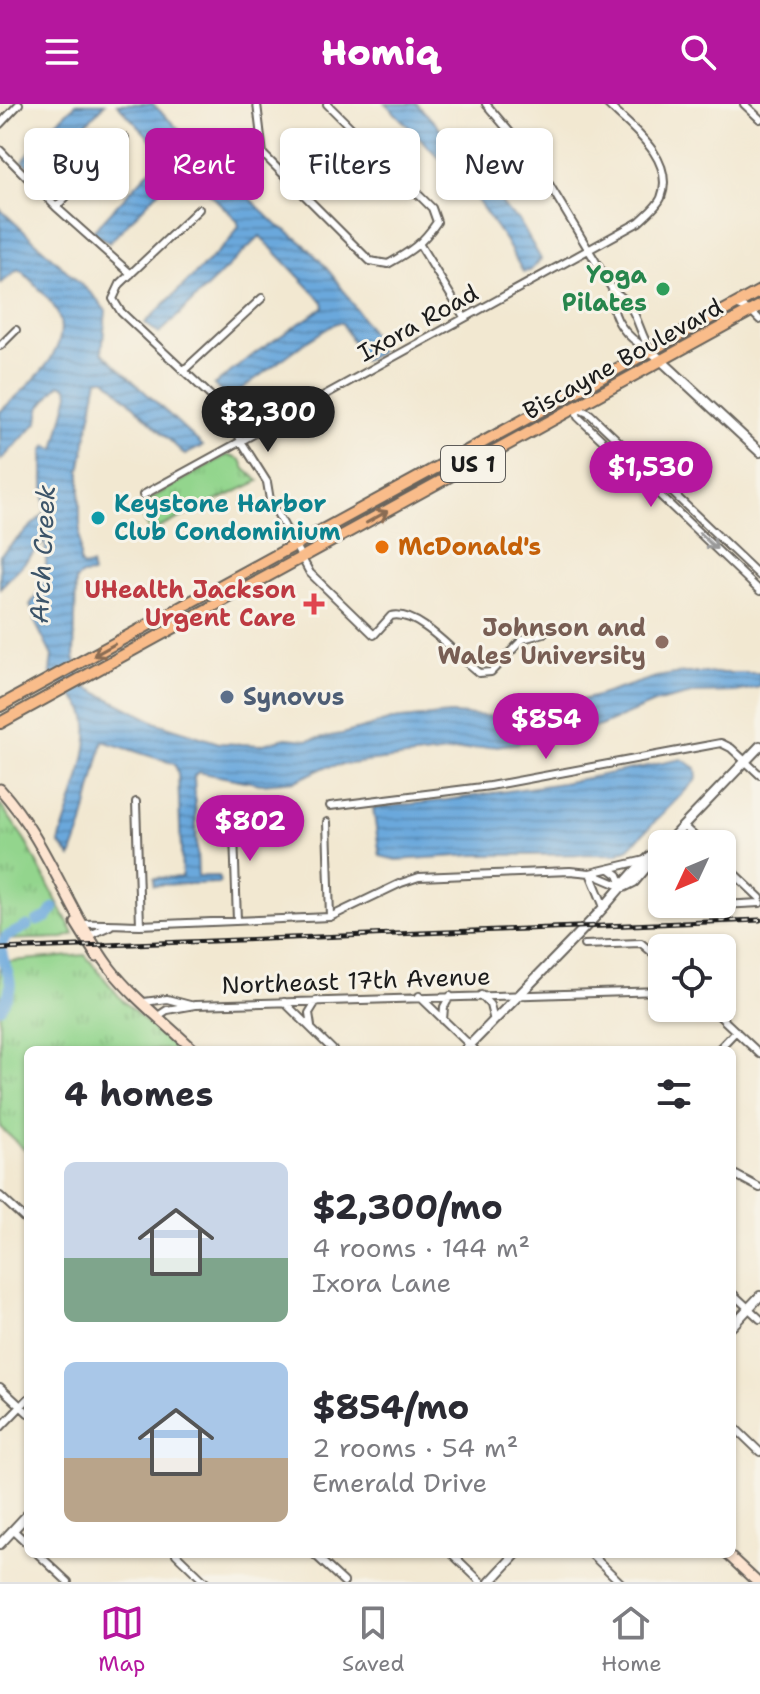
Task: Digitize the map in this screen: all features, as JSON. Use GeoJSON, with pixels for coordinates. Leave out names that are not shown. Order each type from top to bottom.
{"type":"FeatureCollection","features":[{"type":"Feature","properties":{"kind":"main road","name":"Biscayne Boulevard"},"geometry":{"type":"LineString","coordinates":[[0,706],[760,291]]}},
{"type":"Feature","properties":{"kind":"main road","name":"Biscayne Boulevard"},"geometry":{"type":"LineString","coordinates":[[0,723],[756,309]]}},
{"type":"Feature","properties":{"kind":"main road"},"geometry":{"type":"LineString","coordinates":[[575,407],[582,393],[594,382]]}},
{"type":"Feature","properties":{"kind":"main road"},"geometry":{"type":"LineString","coordinates":[[545,425],[561,405],[560,400]]}},
{"type":"Feature","properties":{"kind":"main road"},"geometry":{"type":"LineString","coordinates":[[0,789],[36,837],[70,905],[109,966]]}},
{"type":"Feature","properties":{"kind":"main road"},"geometry":{"type":"LineString","coordinates":[[70,905],[78,928],[96,956],[190,1046]]}},
{"type":"Feature","properties":{"kind":"main road"},"geometry":{"type":"LineString","coordinates":[[731,1558],[755,1579]]}},
{"type":"Feature","properties":{"kind":"street"},"geometry":{"type":"LineString","coordinates":[[0,124],[19,104]]}},
{"type":"Feature","properties":{"kind":"street"},"geometry":{"type":"LineString","coordinates":[[257,104],[263,154],[370,261],[388,264],[420,245],[437,222],[432,208],[327,104]]}},
{"type":"Feature","properties":{"kind":"street"},"geometry":{"type":"LineString","coordinates":[[486,104],[537,164],[614,292],[625,298],[633,310],[643,339],[651,351]]}},
{"type":"Feature","properties":{"kind":"street","name":"Ixora Road"},"geometry":{"type":"LineString","coordinates":[[143,495],[639,222],[661,199],[663,174],[659,159],[607,104]]}},
{"type":"Feature","properties":{"kind":"street"},"geometry":{"type":"LineString","coordinates":[[744,104],[760,119]]}},
{"type":"Feature","properties":{"kind":"street"},"geometry":{"type":"LineString","coordinates":[[0,150],[56,207],[131,274]]}},
{"type":"Feature","properties":{"kind":"street"},"geometry":{"type":"LineString","coordinates":[[56,207],[63,200]]}},
{"type":"Feature","properties":{"kind":"street"},"geometry":{"type":"LineString","coordinates":[[199,209],[120,284],[113,299],[121,312],[230,414],[241,441],[267,482],[270,500],[310,573],[374,635],[391,616],[402,615],[438,636],[483,674],[491,672],[523,639],[544,633]]}},
{"type":"Feature","properties":{"kind":"street"},"geometry":{"type":"LineString","coordinates":[[420,245],[464,317]]}},
{"type":"Feature","properties":{"kind":"street"},"geometry":{"type":"LineString","coordinates":[[614,292],[612,304],[616,318],[637,343],[662,360],[760,452]]}},
{"type":"Feature","properties":{"kind":"street"},"geometry":{"type":"LineString","coordinates":[[183,371],[262,298]]}},
{"type":"Feature","properties":{"kind":"street"},"geometry":{"type":"LineString","coordinates":[[735,305],[756,309],[760,320]]}},
{"type":"Feature","properties":{"kind":"street"},"geometry":{"type":"LineString","coordinates":[[0,346],[16,330]]}},
{"type":"Feature","properties":{"kind":"street"},"geometry":{"type":"LineString","coordinates":[[575,407],[590,414],[760,576]]}},
{"type":"Feature","properties":{"kind":"street"},"geometry":{"type":"LineString","coordinates":[[575,407],[578,417],[760,591]]}},
{"type":"Feature","properties":{"kind":"street"},"geometry":{"type":"LineString","coordinates":[[727,558],[739,553]]}},
{"type":"Feature","properties":{"kind":"street"},"geometry":{"type":"LineString","coordinates":[[330,806],[490,786],[713,744],[726,744],[760,775]]}},
{"type":"Feature","properties":{"kind":"street"},"geometry":{"type":"LineString","coordinates":[[679,830],[760,746]]}},
{"type":"Feature","properties":{"kind":"street"},"geometry":{"type":"LineString","coordinates":[[136,802],[140,925]]}},
{"type":"Feature","properties":{"kind":"street"},"geometry":{"type":"LineString","coordinates":[[233,805],[237,921]]}},
{"type":"Feature","properties":{"kind":"street"},"geometry":{"type":"LineString","coordinates":[[327,822],[330,917]]}},
{"type":"Feature","properties":{"kind":"street"},"geometry":{"type":"LineString","coordinates":[[683,826],[687,830]]}},
{"type":"Feature","properties":{"kind":"street"},"geometry":{"type":"LineString","coordinates":[[472,1046],[648,858]]}},
{"type":"Feature","properties":{"kind":"street"},"geometry":{"type":"LineString","coordinates":[[82,924],[140,925],[330,917],[419,877],[570,871],[590,873],[645,860]]}},
{"type":"Feature","properties":{"kind":"street"},"geometry":{"type":"LineString","coordinates":[[590,873],[623,887],[634,882],[648,865]]}},
{"type":"Feature","properties":{"kind":"street"},"geometry":{"type":"LineString","coordinates":[[610,869],[618,875],[623,887]]}},
{"type":"Feature","properties":{"kind":"street"},"geometry":{"type":"LineString","coordinates":[[590,873],[604,907]]}},
{"type":"Feature","properties":{"kind":"street"},"geometry":{"type":"LineString","coordinates":[[736,876],[760,900]]}},
{"type":"Feature","properties":{"kind":"street"},"geometry":{"type":"LineString","coordinates":[[736,903],[760,900]]}},
{"type":"Feature","properties":{"kind":"street"},"geometry":{"type":"LineString","coordinates":[[90,935],[114,925]]}},
{"type":"Feature","properties":{"kind":"street"},"geometry":{"type":"LineString","coordinates":[[584,945],[641,943],[648,949]]}},
{"type":"Feature","properties":{"kind":"street","name":"Northeast 17th Avenue"},"geometry":{"type":"LineString","coordinates":[[158,1016],[167,1010],[194,1005],[648,991]]}},
{"type":"Feature","properties":{"kind":"street"},"geometry":{"type":"LineString","coordinates":[[481,995],[490,1005],[494,1021]]}},
{"type":"Feature","properties":{"kind":"street"},"geometry":{"type":"LineString","coordinates":[[419,996],[468,1046]]}},
{"type":"Feature","properties":{"kind":"street"},"geometry":{"type":"LineString","coordinates":[[443,1020],[444,1007],[450,996]]}},
{"type":"Feature","properties":{"kind":"street","name":"Northeast 17th Avenue"},"geometry":{"type":"LineString","coordinates":[[144,1002],[167,999],[194,1005]]}},
{"type":"Feature","properties":{"kind":"street"},"geometry":{"type":"LineString","coordinates":[[312,1030],[309,1016],[317,1000]]}},
{"type":"Feature","properties":{"kind":"street"},"geometry":{"type":"LineString","coordinates":[[284,1002],[329,1046]]}},
{"type":"Feature","properties":{"kind":"street"},"geometry":{"type":"LineString","coordinates":[[726,1022],[760,1054]]}},
{"type":"Feature","properties":{"kind":"street"},"geometry":{"type":"LineString","coordinates":[[722,1046],[736,1031]]}},
{"type":"Feature","properties":{"kind":"street"},"geometry":{"type":"LineString","coordinates":[[736,1175],[760,1188]]}},
{"type":"Feature","properties":{"kind":"street"},"geometry":{"type":"LineString","coordinates":[[0,1196],[24,1218]]}},
{"type":"Feature","properties":{"kind":"street"},"geometry":{"type":"LineString","coordinates":[[736,1322],[760,1296]]}},
{"type":"Feature","properties":{"kind":"street"},"geometry":{"type":"LineString","coordinates":[[736,1297],[760,1319]]}},
{"type":"Feature","properties":{"kind":"street"},"geometry":{"type":"LineString","coordinates":[[0,1387],[24,1410]]}},
{"type":"Feature","properties":{"kind":"street"},"geometry":{"type":"LineString","coordinates":[[0,1428],[24,1404]]}},
{"type":"Feature","properties":{"kind":"street"},"geometry":{"type":"LineString","coordinates":[[736,1429],[760,1452]]}},
{"type":"Feature","properties":{"kind":"street"},"geometry":{"type":"LineString","coordinates":[[0,1544],[24,1518]]}},
{"type":"Feature","properties":{"kind":"street"},"geometry":{"type":"LineString","coordinates":[[13,1530],[24,1540]]}},
{"type":"Feature","properties":{"kind":"street"},"geometry":{"type":"LineString","coordinates":[[42,1558],[68,1582]]}},
{"type":"Feature","properties":{"kind":"street"},"geometry":{"type":"LineString","coordinates":[[180,1558],[205,1582]]}},
{"type":"Feature","properties":{"kind":"street"},"geometry":{"type":"LineString","coordinates":[[318,1558],[344,1582]]}},
{"type":"Feature","properties":{"kind":"street"},"geometry":{"type":"LineString","coordinates":[[456,1558],[481,1582]]}},
{"type":"Feature","properties":{"kind":"street"},"geometry":{"type":"LineString","coordinates":[[490,1582],[512,1558]]}},
{"type":"Feature","properties":{"kind":"street"},"geometry":{"type":"LineString","coordinates":[[595,1558],[620,1582]]}},
{"type":"Feature","properties":{"kind":"green space"},"geometry":{"type":"Polygon","coordinates":[[[227,455],[241,460],[245,469],[259,481],[150,532],[138,506],[227,455]]]}},
{"type":"Feature","properties":{"kind":"green space"},"geometry":{"type":"Polygon","coordinates":[[[0,804],[25,840],[74,934],[63,938],[0,940],[0,804]]]}},
{"type":"Feature","properties":{"kind":"green space"},"geometry":{"type":"Polygon","coordinates":[[[85,955],[122,1000],[173,1046],[24,1046],[24,1149],[0,1127],[0,962],[85,955]]]}},
{"type":"Feature","properties":{"kind":"water"},"geometry":{"type":"Polygon","coordinates":[[[76,104],[105,104],[82,128],[50,128],[76,104]]]}},
{"type":"Feature","properties":{"kind":"water"},"geometry":{"type":"Polygon","coordinates":[[[117,104],[153,104],[178,128],[145,128],[145,133],[117,104]]]}},
{"type":"Feature","properties":{"kind":"water"},"geometry":{"type":"Polygon","coordinates":[[[386,104],[417,104],[440,128],[436,128],[436,155],[420,138],[420,128],[410,128],[386,104]]]}},
{"type":"Feature","properties":{"kind":"water"},"geometry":{"type":"Polygon","coordinates":[[[145,175],[145,200],[150,200],[109,243],[93,231],[122,200],[129,200],[129,192],[145,175]]]}},
{"type":"Feature","properties":{"kind":"water"},"geometry":{"type":"Polygon","coordinates":[[[216,200],[251,200],[278,226],[309,249],[348,297],[380,347],[379,353],[363,361],[342,323],[336,323],[228,399],[214,385],[324,307],[323,302],[260,236],[159,334],[145,323],[229,241],[239,226],[237,220],[216,200]]]}},
{"type":"Feature","properties":{"kind":"water"},"geometry":{"type":"Polygon","coordinates":[[[477,200],[501,200],[509,213],[518,219],[541,259],[530,271],[523,272],[477,200]]]}},
{"type":"Feature","properties":{"kind":"water"},"geometry":{"type":"Polygon","coordinates":[[[0,209],[96,298],[106,311],[102,352],[203,446],[185,455],[106,379],[98,379],[80,471],[80,564],[83,567],[91,565],[93,574],[82,575],[76,580],[74,658],[86,687],[157,723],[219,743],[260,745],[286,738],[307,740],[342,734],[392,720],[450,714],[507,717],[528,714],[656,677],[682,673],[760,673],[760,687],[736,692],[696,693],[654,703],[600,726],[537,741],[325,767],[295,781],[261,784],[198,772],[194,776],[198,876],[219,876],[220,883],[154,885],[154,878],[182,877],[175,764],[103,741],[83,824],[71,857],[59,843],[85,756],[87,722],[80,704],[50,672],[52,656],[30,605],[45,575],[45,541],[0,588],[0,555],[45,513],[43,451],[47,445],[55,450],[69,393],[67,387],[60,384],[40,407],[38,422],[0,461],[0,412],[45,367],[60,339],[61,325],[53,305],[23,272],[18,270],[0,284],[0,209]]]}},
{"type":"Feature","properties":{"kind":"water"},"geometry":{"type":"Polygon","coordinates":[[[682,759],[696,768],[697,779],[629,848],[617,854],[474,855],[396,860],[380,856],[373,808],[562,783],[682,759]]]}},
{"type":"Feature","properties":{"kind":"waterway","name":"Arch Creek"},"geometry":{"type":"LineString","coordinates":[[37,921],[47,917],[54,908]]}},
{"type":"Feature","properties":{"kind":"waterway","name":"Arch Creek"},"geometry":{"type":"LineString","coordinates":[[0,1008],[10,990],[1,945],[6,937],[27,926]]}},
{"type":"Feature","properties":{"kind":"railway"},"geometry":{"type":"LineString","coordinates":[[0,949],[760,920]]}},
{"type":"Feature","properties":{"kind":"place","name":"Yoga Pilates"},"geometry":{"type":"Point","coordinates":[663,289]}},
{"type":"Feature","properties":{"kind":"place","name":"Keystone Harbor Club Condominium"},"geometry":{"type":"Point","coordinates":[98,518]}},
{"type":"Feature","properties":{"kind":"place","name":"McDonald's"},"geometry":{"type":"Point","coordinates":[382,547]}},
{"type":"Feature","properties":{"kind":"place","name":"UHealth Jackson Urgent Care"},"geometry":{"type":"Point","coordinates":[314,604]}},
{"type":"Feature","properties":{"kind":"place","name":"Johnson and Wales University"},"geometry":{"type":"Point","coordinates":[662,642]}},
{"type":"Feature","properties":{"kind":"place","name":"Synovus"},"geometry":{"type":"Point","coordinates":[227,697]}}]}
